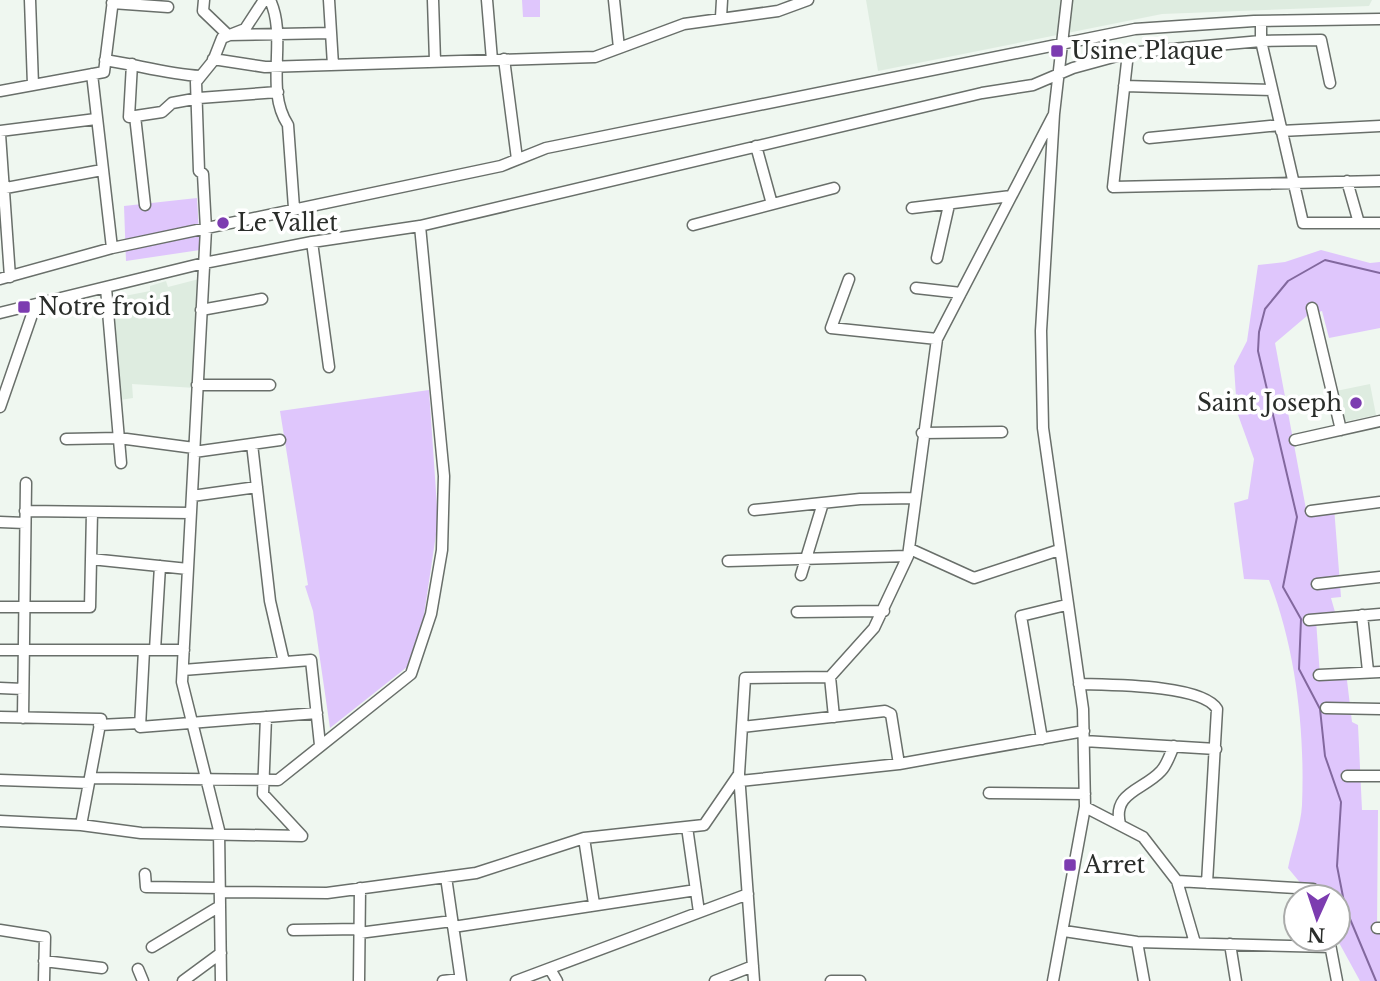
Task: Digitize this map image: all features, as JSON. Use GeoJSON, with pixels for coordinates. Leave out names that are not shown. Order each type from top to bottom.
{"type":"FeatureCollection","features":[{"type":"Feature","properties":{"kind":"street"},"geometry":{"type":"LineString","coordinates":[[30,0],[33,85]]}},
{"type":"Feature","properties":{"kind":"street"},"geometry":{"type":"LineString","coordinates":[[204,0],[203,11],[228,35],[331,33]]}},
{"type":"Feature","properties":{"kind":"street"},"geometry":{"type":"LineString","coordinates":[[221,981],[219,835],[182,682],[206,229],[203,174],[199,172],[196,82],[213,59],[222,38],[245,29],[264,0]]}},
{"type":"Feature","properties":{"kind":"street"},"geometry":{"type":"LineString","coordinates":[[270,0],[276,32],[281,116],[288,125],[294,208]]}},
{"type":"Feature","properties":{"kind":"street"},"geometry":{"type":"LineString","coordinates":[[328,0],[333,65]]}},
{"type":"Feature","properties":{"kind":"street"},"geometry":{"type":"LineString","coordinates":[[433,0],[435,61]]}},
{"type":"Feature","properties":{"kind":"street"},"geometry":{"type":"LineString","coordinates":[[487,0],[492,60]]}},
{"type":"Feature","properties":{"kind":"street"},"geometry":{"type":"LineString","coordinates":[[614,0],[619,48]]}},
{"type":"Feature","properties":{"kind":"street"},"geometry":{"type":"LineString","coordinates":[[720,17],[722,0]]}},
{"type":"Feature","properties":{"kind":"street"},"geometry":{"type":"LineString","coordinates":[[213,59],[277,67],[596,57],[684,24],[808,0]]}},
{"type":"Feature","properties":{"kind":"street"},"geometry":{"type":"LineString","coordinates":[[1053,981],[1085,807],[1084,736],[1079,684],[1043,428],[1041,331],[1054,114],[1067,0]]}},
{"type":"Feature","properties":{"kind":"street"},"geometry":{"type":"LineString","coordinates":[[0,91],[104,72],[113,1],[168,7]]}},
{"type":"Feature","properties":{"kind":"street"},"geometry":{"type":"LineString","coordinates":[[96,119],[0,133],[5,278],[112,248],[501,166],[546,148],[1135,29],[1261,21],[1380,19]]}},
{"type":"Feature","properties":{"kind":"street"},"geometry":{"type":"LineString","coordinates":[[1261,21],[1261,41],[1303,223],[1380,223]]}},
{"type":"Feature","properties":{"kind":"street"},"geometry":{"type":"LineString","coordinates":[[0,313],[204,263],[312,242],[420,226],[982,93],[1033,85],[1128,53],[1261,41],[1323,40],[1330,83]]}},
{"type":"Feature","properties":{"kind":"street"},"geometry":{"type":"LineString","coordinates":[[1128,53],[1113,187],[1380,181]]}},
{"type":"Feature","properties":{"kind":"street"},"geometry":{"type":"LineString","coordinates":[[504,59],[517,159]]}},
{"type":"Feature","properties":{"kind":"street"},"geometry":{"type":"LineString","coordinates":[[105,60],[157,68],[164,74],[200,76]]}},
{"type":"Feature","properties":{"kind":"street"},"geometry":{"type":"LineString","coordinates":[[132,64],[128,117],[162,112],[172,103],[278,92]]}},
{"type":"Feature","properties":{"kind":"street"},"geometry":{"type":"LineString","coordinates":[[92,74],[112,248]]}},
{"type":"Feature","properties":{"kind":"street"},"geometry":{"type":"LineString","coordinates":[[1124,86],[1272,90]]}},
{"type":"Feature","properties":{"kind":"street"},"geometry":{"type":"LineString","coordinates":[[754,981],[740,778],[745,678],[830,677],[874,628],[884,611],[909,553],[922,433],[937,339],[1054,114]]}},
{"type":"Feature","properties":{"kind":"street"},"geometry":{"type":"LineString","coordinates":[[135,116],[145,205]]}},
{"type":"Feature","properties":{"kind":"street"},"geometry":{"type":"LineString","coordinates":[[1149,138],[1281,128],[1380,126]]}},
{"type":"Feature","properties":{"kind":"street"},"geometry":{"type":"LineString","coordinates":[[756,146],[772,205]]}},
{"type":"Feature","properties":{"kind":"street"},"geometry":{"type":"LineString","coordinates":[[2,188],[102,170]]}},
{"type":"Feature","properties":{"kind":"street"},"geometry":{"type":"LineString","coordinates":[[1347,181],[1359,223]]}},
{"type":"Feature","properties":{"kind":"street"},"geometry":{"type":"LineString","coordinates":[[693,225],[834,188]]}},
{"type":"Feature","properties":{"kind":"street"},"geometry":{"type":"LineString","coordinates":[[912,208],[1011,196]]}},
{"type":"Feature","properties":{"kind":"street"},"geometry":{"type":"LineString","coordinates":[[937,258],[949,205]]}},
{"type":"Feature","properties":{"kind":"street"},"geometry":{"type":"LineString","coordinates":[[0,780],[278,780],[411,674],[431,614],[442,550],[444,476],[420,226]]}},
{"type":"Feature","properties":{"kind":"street"},"geometry":{"type":"LineString","coordinates":[[312,242],[329,367]]}},
{"type":"Feature","properties":{"kind":"street"},"geometry":{"type":"LineString","coordinates":[[849,279],[831,328],[937,339]]}},
{"type":"Feature","properties":{"kind":"street"},"geometry":{"type":"LineString","coordinates":[[106,288],[121,463]]}},
{"type":"Feature","properties":{"kind":"street"},"geometry":{"type":"LineString","coordinates":[[916,288],[961,293]]}},
{"type":"Feature","properties":{"kind":"street"},"geometry":{"type":"LineString","coordinates":[[201,310],[262,299]]}},
{"type":"Feature","properties":{"kind":"street"},"geometry":{"type":"LineString","coordinates":[[0,407],[35,306]]}},
{"type":"Feature","properties":{"kind":"street"},"geometry":{"type":"LineString","coordinates":[[1312,308],[1341,430]]}},
{"type":"Feature","properties":{"kind":"street"},"geometry":{"type":"LineString","coordinates":[[197,386],[270,385]]}},
{"type":"Feature","properties":{"kind":"street"},"geometry":{"type":"LineString","coordinates":[[1295,440],[1380,421]]}},
{"type":"Feature","properties":{"kind":"street"},"geometry":{"type":"LineString","coordinates":[[922,433],[1002,432]]}},
{"type":"Feature","properties":{"kind":"street"},"geometry":{"type":"LineString","coordinates":[[66,439],[119,438],[194,450],[280,440]]}},
{"type":"Feature","properties":{"kind":"street"},"geometry":{"type":"LineString","coordinates":[[252,444],[270,601],[284,662]]}},
{"type":"Feature","properties":{"kind":"street"},"geometry":{"type":"LineString","coordinates":[[23,718],[26,483]]}},
{"type":"Feature","properties":{"kind":"street"},"geometry":{"type":"LineString","coordinates":[[192,496],[257,487]]}},
{"type":"Feature","properties":{"kind":"street"},"geometry":{"type":"LineString","coordinates":[[754,510],[915,498]]}},
{"type":"Feature","properties":{"kind":"street"},"geometry":{"type":"LineString","coordinates":[[1311,511],[1380,502]]}},
{"type":"Feature","properties":{"kind":"street"},"geometry":{"type":"LineString","coordinates":[[801,575],[823,503]]}},
{"type":"Feature","properties":{"kind":"street"},"geometry":{"type":"LineString","coordinates":[[25,511],[191,513]]}},
{"type":"Feature","properties":{"kind":"street"},"geometry":{"type":"LineString","coordinates":[[0,607],[90,607],[92,512]]}},
{"type":"Feature","properties":{"kind":"street"},"geometry":{"type":"LineString","coordinates":[[0,522],[25,523]]}},
{"type":"Feature","properties":{"kind":"street"},"geometry":{"type":"LineString","coordinates":[[728,561],[909,553],[974,578],[1059,550]]}},
{"type":"Feature","properties":{"kind":"street"},"geometry":{"type":"LineString","coordinates":[[91,559],[188,569]]}},
{"type":"Feature","properties":{"kind":"street"},"geometry":{"type":"LineString","coordinates":[[155,650],[160,566]]}},
{"type":"Feature","properties":{"kind":"street"},"geometry":{"type":"LineString","coordinates":[[1317,584],[1380,577]]}},
{"type":"Feature","properties":{"kind":"street"},"geometry":{"type":"LineString","coordinates":[[1042,739],[1021,616],[1066,605]]}},
{"type":"Feature","properties":{"kind":"street"},"geometry":{"type":"LineString","coordinates":[[797,611],[884,611]]}},
{"type":"Feature","properties":{"kind":"street"},"geometry":{"type":"LineString","coordinates":[[1309,620],[1380,614]]}},
{"type":"Feature","properties":{"kind":"street"},"geometry":{"type":"LineString","coordinates":[[1362,615],[1368,671]]}},
{"type":"Feature","properties":{"kind":"street"},"geometry":{"type":"LineString","coordinates":[[0,650],[184,650]]}},
{"type":"Feature","properties":{"kind":"street"},"geometry":{"type":"LineString","coordinates":[[144,650],[140,727],[317,713]]}},
{"type":"Feature","properties":{"kind":"street"},"geometry":{"type":"LineString","coordinates":[[183,670],[311,660],[320,745]]}},
{"type":"Feature","properties":{"kind":"street"},"geometry":{"type":"LineString","coordinates":[[1319,675],[1380,672]]}},
{"type":"Feature","properties":{"kind":"street"},"geometry":{"type":"LineString","coordinates":[[830,677],[834,717]]}},
{"type":"Feature","properties":{"kind":"street"},"geometry":{"type":"LineString","coordinates":[[1079,684],[1193,693],[1216,709],[1207,883]]}},
{"type":"Feature","properties":{"kind":"street"},"geometry":{"type":"LineString","coordinates":[[0,688],[23,689]]}},
{"type":"Feature","properties":{"kind":"street"},"geometry":{"type":"LineString","coordinates":[[1326,708],[1380,709]]}},
{"type":"Feature","properties":{"kind":"street"},"geometry":{"type":"LineString","coordinates":[[742,727],[885,711],[891,714],[899,764]]}},
{"type":"Feature","properties":{"kind":"street"},"geometry":{"type":"LineString","coordinates":[[0,717],[101,719],[81,825]]}},
{"type":"Feature","properties":{"kind":"street"},"geometry":{"type":"LineString","coordinates":[[0,821],[81,825],[141,833],[302,836],[262,794],[266,717]]}},
{"type":"Feature","properties":{"kind":"street"},"geometry":{"type":"LineString","coordinates":[[99,725],[140,723]]}},
{"type":"Feature","properties":{"kind":"street"},"geometry":{"type":"LineString","coordinates":[[145,874],[146,887],[327,893],[476,873],[584,838],[704,825],[740,778],[899,764],[1042,739],[1084,736],[1216,749]]}},
{"type":"Feature","properties":{"kind":"street"},"geometry":{"type":"LineString","coordinates":[[1120,824],[1118,814],[1125,796],[1162,770],[1174,746]]}},
{"type":"Feature","properties":{"kind":"street"},"geometry":{"type":"LineString","coordinates":[[1347,776],[1380,776]]}},
{"type":"Feature","properties":{"kind":"street"},"geometry":{"type":"LineString","coordinates":[[989,793],[1085,794]]}},
{"type":"Feature","properties":{"kind":"street"},"geometry":{"type":"LineString","coordinates":[[1085,807],[1120,824],[1152,845],[1171,877],[1177,881],[1282,887]]}},
{"type":"Feature","properties":{"kind":"street"},"geometry":{"type":"LineString","coordinates":[[687,827],[699,912]]}},
{"type":"Feature","properties":{"kind":"street"},"geometry":{"type":"LineString","coordinates":[[584,838],[594,904]]}},
{"type":"Feature","properties":{"kind":"street"},"geometry":{"type":"LineString","coordinates":[[443,981],[460,980],[446,877]]}},
{"type":"Feature","properties":{"kind":"street"},"geometry":{"type":"LineString","coordinates":[[1177,881],[1195,943]]}},
{"type":"Feature","properties":{"kind":"street"},"geometry":{"type":"LineString","coordinates":[[359,981],[360,888]]}},
{"type":"Feature","properties":{"kind":"street"},"geometry":{"type":"LineString","coordinates":[[293,930],[359,931],[453,924],[696,890]]}},
{"type":"Feature","properties":{"kind":"street"},"geometry":{"type":"LineString","coordinates":[[516,981],[748,894]]}},
{"type":"Feature","properties":{"kind":"street"},"geometry":{"type":"LineString","coordinates":[[152,947],[220,906]]}},
{"type":"Feature","properties":{"kind":"street"},"geometry":{"type":"LineString","coordinates":[[0,930],[45,937],[44,981]]}},
{"type":"Feature","properties":{"kind":"street"},"geometry":{"type":"LineString","coordinates":[[1064,931],[1137,942],[1282,943]]}},
{"type":"Feature","properties":{"kind":"street"},"geometry":{"type":"LineString","coordinates":[[1137,942],[1144,981]]}},
{"type":"Feature","properties":{"kind":"street"},"geometry":{"type":"LineString","coordinates":[[1230,944],[1236,981]]}},
{"type":"Feature","properties":{"kind":"street"},"geometry":{"type":"LineString","coordinates":[[183,981],[220,953]]}},
{"type":"Feature","properties":{"kind":"street"},"geometry":{"type":"LineString","coordinates":[[1331,953],[1337,981]]}},
{"type":"Feature","properties":{"kind":"street"},"geometry":{"type":"LineString","coordinates":[[44,961],[102,968]]}},
{"type":"Feature","properties":{"kind":"street"},"geometry":{"type":"LineString","coordinates":[[715,981],[753,966]]}},
{"type":"Feature","properties":{"kind":"street"},"geometry":{"type":"LineString","coordinates":[[138,969],[143,981]]}},
{"type":"Feature","properties":{"kind":"street"},"geometry":{"type":"LineString","coordinates":[[550,969],[557,981]]}},
{"type":"Feature","properties":{"kind":"street"},"geometry":{"type":"LineString","coordinates":[[831,981],[860,981]]}},
{"type":"Feature","properties":{"kind":"shaded area"},"geometry":{"type":"Polygon","coordinates":[[[522,0],[540,0],[540,17],[523,17],[522,0]]]}},
{"type":"Feature","properties":{"kind":"shaded area"},"geometry":{"type":"Polygon","coordinates":[[[866,0],[1372,0],[1369,6],[1162,14],[878,71],[866,0]]]}},
{"type":"Feature","properties":{"kind":"shaded area"},"geometry":{"type":"Polygon","coordinates":[[[197,198],[200,250],[126,261],[124,206],[197,198]]]}},
{"type":"Feature","properties":{"kind":"shaded area"},"geometry":{"type":"Polygon","coordinates":[[[1321,250],[1370,263],[1380,262],[1380,328],[1329,338],[1322,311],[1308,315],[1275,343],[1306,509],[1334,507],[1341,597],[1331,598],[1335,612],[1316,620],[1320,676],[1346,672],[1352,722],[1358,725],[1362,810],[1378,810],[1377,929],[1380,929],[1380,981],[1360,981],[1345,953],[1352,953],[1352,883],[1300,883],[1288,868],[1302,805],[1302,748],[1297,691],[1286,634],[1269,580],[1244,579],[1234,503],[1248,499],[1254,459],[1237,412],[1234,366],[1247,341],[1258,265],[1285,262],[1321,250]]]}},
{"type":"Feature","properties":{"kind":"shaded area"},"geometry":{"type":"Polygon","coordinates":[[[199,279],[195,388],[132,384],[133,398],[120,400],[109,299],[150,291],[150,286],[166,281],[168,287],[199,279]]]}},
{"type":"Feature","properties":{"kind":"shaded area","name":"Saint Joseph"},"geometry":{"type":"Polygon","coordinates":[[[1370,384],[1376,415],[1343,422],[1336,391],[1370,384]]]}},
{"type":"Feature","properties":{"kind":"shaded area"},"geometry":{"type":"Polygon","coordinates":[[[429,390],[438,521],[424,615],[407,667],[330,728],[313,611],[305,586],[308,585],[280,411],[429,390]]]}},
{"type":"Feature","properties":{"kind":"waterway"},"geometry":{"type":"LineString","coordinates":[[1376,981],[1345,907],[1337,866],[1341,802],[1325,756],[1320,709],[1299,669],[1301,619],[1283,587],[1297,517],[1258,351],[1259,332],[1265,309],[1288,281],[1325,260],[1380,273]]}},
{"type":"Feature","properties":{"kind":"place","name":"Usine Plaque"},"geometry":{"type":"Point","coordinates":[1057,51]}},
{"type":"Feature","properties":{"kind":"place","name":"Le Vallet"},"geometry":{"type":"Point","coordinates":[223,223]}},
{"type":"Feature","properties":{"kind":"place","name":"Notre froid"},"geometry":{"type":"Point","coordinates":[24,307]}},
{"type":"Feature","properties":{"kind":"place","name":"Saint Joseph"},"geometry":{"type":"Point","coordinates":[1356,403]}},
{"type":"Feature","properties":{"kind":"place","name":"Arret"},"geometry":{"type":"Point","coordinates":[1070,865]}}]}
